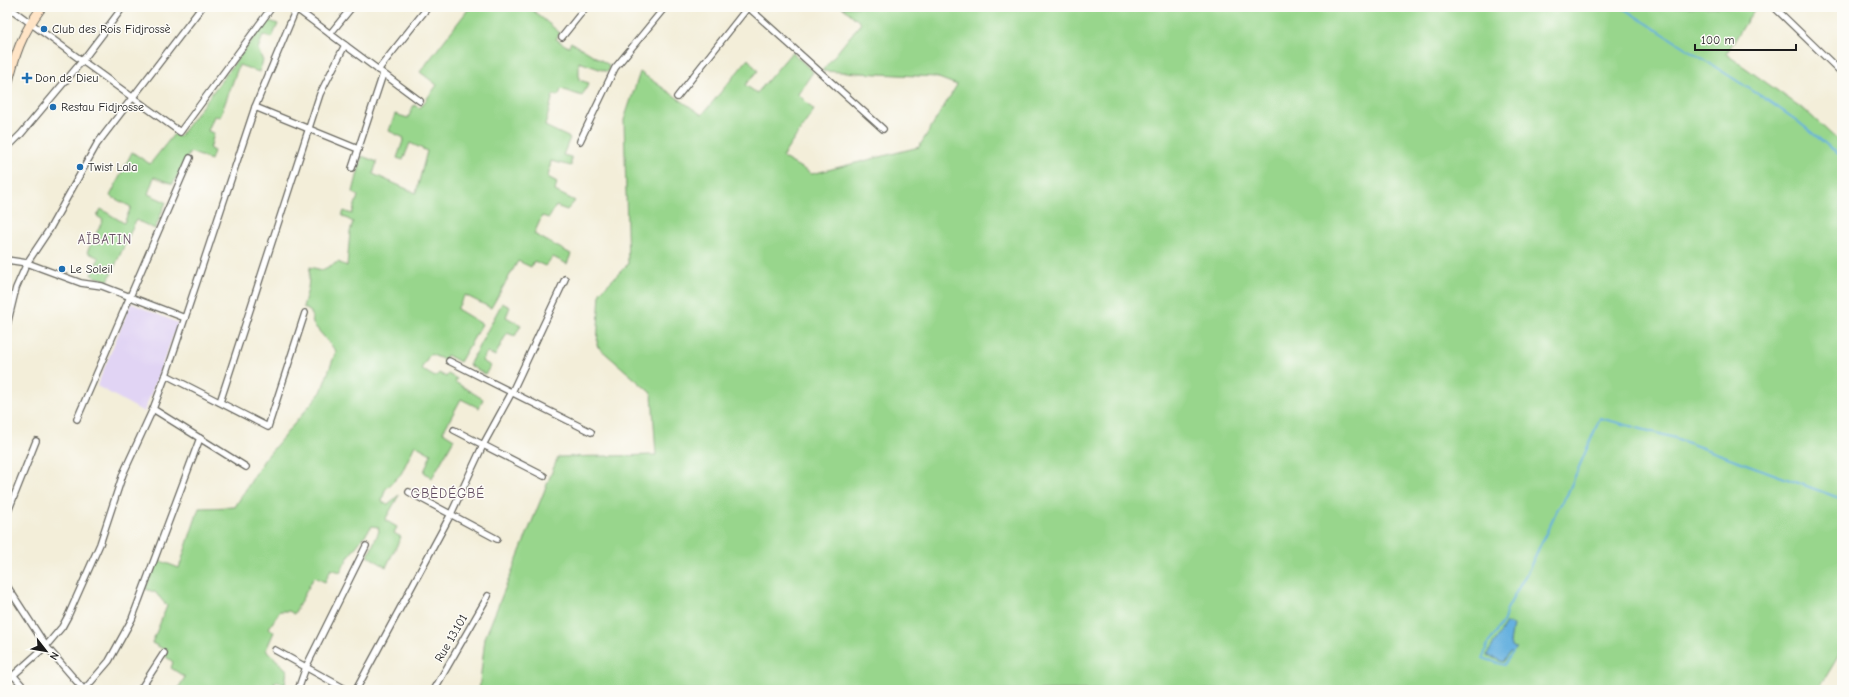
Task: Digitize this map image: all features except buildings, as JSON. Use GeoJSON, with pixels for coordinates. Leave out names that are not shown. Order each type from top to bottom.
{"type":"FeatureCollection","features":[{"type":"Feature","properties":{"kind":"main road"},"geometry":{"type":"LineString","coordinates":[[7,88],[19,44],[30,23],[42,7]]}},
{"type":"Feature","properties":{"kind":"street"},"geometry":{"type":"LineString","coordinates":[[12,7],[11,9],[180,132],[272,7]]}},
{"type":"Feature","properties":{"kind":"street"},"geometry":{"type":"LineString","coordinates":[[7,148],[22,134],[83,60],[123,7]]}},
{"type":"Feature","properties":{"kind":"street"},"geometry":{"type":"LineString","coordinates":[[7,325],[16,288],[27,263],[49,230],[97,144],[202,7]]}},
{"type":"Feature","properties":{"kind":"street"},"geometry":{"type":"LineString","coordinates":[[330,34],[352,7]]}},
{"type":"Feature","properties":{"kind":"street"},"geometry":{"type":"LineString","coordinates":[[378,70],[428,7]]}},
{"type":"Feature","properties":{"kind":"street"},"geometry":{"type":"LineString","coordinates":[[562,37],[586,7]]}},
{"type":"Feature","properties":{"kind":"street"},"geometry":{"type":"LineString","coordinates":[[580,141],[615,68],[665,7]]}},
{"type":"Feature","properties":{"kind":"street"},"geometry":{"type":"LineString","coordinates":[[677,97],[748,7],[883,129]]}},
{"type":"Feature","properties":{"kind":"street"},"geometry":{"type":"LineString","coordinates":[[1774,7],[1840,67],[1842,73]]}},
{"type":"Feature","properties":{"kind":"street"},"geometry":{"type":"LineString","coordinates":[[7,681],[46,646],[62,627],[100,544],[123,474],[153,409],[166,375],[255,107],[295,8],[420,101]]}},
{"type":"Feature","properties":{"kind":"street"},"geometry":{"type":"LineString","coordinates":[[220,402],[320,94],[345,45]]}},
{"type":"Feature","properties":{"kind":"street"},"geometry":{"type":"LineString","coordinates":[[352,168],[383,74]]}},
{"type":"Feature","properties":{"kind":"street"},"geometry":{"type":"LineString","coordinates":[[255,107],[358,149]]}},
{"type":"Feature","properties":{"kind":"street"},"geometry":{"type":"LineString","coordinates":[[77,419],[190,158]]}},
{"type":"Feature","properties":{"kind":"street"},"geometry":{"type":"LineString","coordinates":[[7,260],[27,263],[81,284],[102,286],[185,318]]}},
{"type":"Feature","properties":{"kind":"street"},"geometry":{"type":"LineString","coordinates":[[356,690],[451,514],[483,445],[512,392],[565,279]]}},
{"type":"Feature","properties":{"kind":"street"},"geometry":{"type":"LineString","coordinates":[[166,375],[268,426],[305,313]]}},
{"type":"Feature","properties":{"kind":"street"},"geometry":{"type":"LineString","coordinates":[[450,361],[591,432]]}},
{"type":"Feature","properties":{"kind":"street"},"geometry":{"type":"LineString","coordinates":[[153,409],[246,466]]}},
{"type":"Feature","properties":{"kind":"street"},"geometry":{"type":"LineString","coordinates":[[454,430],[544,476]]}},
{"type":"Feature","properties":{"kind":"street"},"geometry":{"type":"LineString","coordinates":[[7,586],[46,646],[84,690],[109,661],[132,619],[200,438]]}},
{"type":"Feature","properties":{"kind":"street"},"geometry":{"type":"LineString","coordinates":[[7,514],[36,441]]}},
{"type":"Feature","properties":{"kind":"street"},"geometry":{"type":"LineString","coordinates":[[409,492],[497,539]]}},
{"type":"Feature","properties":{"kind":"street"},"geometry":{"type":"LineString","coordinates":[[298,690],[306,667],[366,546]]}},
{"type":"Feature","properties":{"kind":"street","name":"Rue 13.101"},"geometry":{"type":"LineString","coordinates":[[434,690],[488,596]]}},
{"type":"Feature","properties":{"kind":"street"},"geometry":{"type":"LineString","coordinates":[[275,650],[347,690]]}},
{"type":"Feature","properties":{"kind":"street"},"geometry":{"type":"LineString","coordinates":[[140,690],[164,653]]}},
{"type":"Feature","properties":{"kind":"street"},"geometry":{"type":"LineString","coordinates":[[14,676],[26,690]]}},
{"type":"Feature","properties":{"kind":"shaded area"},"geometry":{"type":"Polygon","coordinates":[[[131,303],[178,323],[144,412],[97,386],[131,303]]]}},
{"type":"Feature","properties":{"kind":"green space"},"geometry":{"type":"Polygon","coordinates":[[[470,7],[514,7],[518,9],[521,7],[529,7],[560,33],[556,39],[568,47],[571,42],[609,65],[608,72],[579,62],[579,80],[589,83],[582,96],[561,89],[559,95],[553,95],[545,126],[570,138],[563,155],[571,157],[571,166],[551,161],[548,177],[557,182],[555,191],[575,201],[567,210],[556,206],[549,218],[542,216],[534,234],[571,254],[567,264],[553,257],[545,266],[534,261],[531,267],[518,261],[491,308],[465,295],[457,309],[482,324],[460,362],[447,355],[445,360],[430,354],[421,369],[435,377],[439,373],[446,377],[448,374],[457,379],[455,382],[483,399],[479,408],[461,399],[443,432],[454,439],[432,478],[424,472],[431,454],[415,445],[401,474],[385,490],[382,501],[383,503],[388,504],[399,495],[385,520],[397,527],[394,533],[401,537],[386,567],[368,556],[379,531],[378,527],[372,526],[349,556],[340,572],[331,569],[325,582],[314,577],[294,614],[289,611],[280,611],[269,628],[274,632],[266,650],[287,670],[285,685],[276,681],[271,690],[177,690],[185,677],[171,668],[173,662],[165,656],[167,651],[152,643],[167,606],[155,592],[145,589],[158,560],[179,568],[199,508],[235,507],[264,460],[321,392],[336,351],[313,324],[311,312],[303,307],[308,289],[310,267],[322,270],[338,262],[347,266],[350,232],[353,222],[342,216],[344,211],[352,214],[358,196],[353,192],[362,156],[377,162],[373,174],[416,193],[427,151],[410,143],[403,160],[397,158],[404,138],[389,131],[395,114],[408,118],[414,105],[420,108],[437,85],[420,72],[470,7]]]}},
{"type":"Feature","properties":{"kind":"green space"},"geometry":{"type":"Polygon","coordinates":[[[842,7],[1756,7],[1726,54],[1806,111],[1842,144],[1842,650],[1818,690],[479,690],[485,638],[558,457],[656,455],[652,394],[597,346],[600,292],[628,264],[624,120],[640,72],[702,115],[748,59],[758,71],[745,85],[757,93],[792,52],[813,72],[798,94],[814,110],[782,157],[812,174],[919,147],[957,85],[936,77],[822,71],[861,23],[842,7]]]}},
{"type":"Feature","properties":{"kind":"green space"},"geometry":{"type":"Polygon","coordinates":[[[267,20],[278,24],[272,38],[263,35],[258,49],[263,61],[259,72],[239,65],[220,117],[214,116],[208,131],[214,133],[210,149],[214,151],[211,160],[190,152],[173,184],[154,177],[148,194],[166,202],[155,229],[136,220],[108,281],[91,275],[99,258],[87,252],[103,220],[97,216],[101,209],[124,223],[131,207],[110,196],[132,152],[150,164],[174,134],[179,137],[267,20]]]}},
{"type":"Feature","properties":{"kind":"green space"},"geometry":{"type":"Polygon","coordinates":[[[502,303],[510,307],[506,317],[521,325],[515,336],[507,333],[495,356],[487,352],[482,361],[491,366],[485,374],[469,365],[502,303]]]}},
{"type":"Feature","properties":{"kind":"water"},"geometry":{"type":"Polygon","coordinates":[[[1506,623],[1513,625],[1510,643],[1512,647],[1516,648],[1513,652],[1510,652],[1503,662],[1487,655],[1506,623]]]}},
{"type":"Feature","properties":{"kind":"waterway"},"geometry":{"type":"LineString","coordinates":[[1621,7],[1764,98],[1796,120],[1842,157]]}},
{"type":"Feature","properties":{"kind":"waterway"},"geometry":{"type":"LineString","coordinates":[[1513,652],[1504,665],[1483,658],[1487,646],[1504,620],[1507,609],[1529,569],[1557,510],[1567,495],[1600,418],[1675,438],[1842,499]]}},
{"type":"Feature","properties":{"kind":"place","name":"Club des Rois Fidjrossè"},"geometry":{"type":"Point","coordinates":[44,29]}},
{"type":"Feature","properties":{"kind":"place","name":"Don de Dieu"},"geometry":{"type":"Point","coordinates":[27,78]}},
{"type":"Feature","properties":{"kind":"place","name":"Restau Fidjrosse"},"geometry":{"type":"Point","coordinates":[53,107]}},
{"type":"Feature","properties":{"kind":"place","name":"Twist Lala"},"geometry":{"type":"Point","coordinates":[80,167]}},
{"type":"Feature","properties":{"kind":"place","name":"Le Soleil"},"geometry":{"type":"Point","coordinates":[62,269]}},
{"type":"Feature","properties":{"kind":"district","name":"AÏBATIN"},"geometry":{"type":"Point","coordinates":[105,239]}},
{"type":"Feature","properties":{"kind":"district","name":"GBÈDÉGBÉ"},"geometry":{"type":"Point","coordinates":[448,493]}}]}
